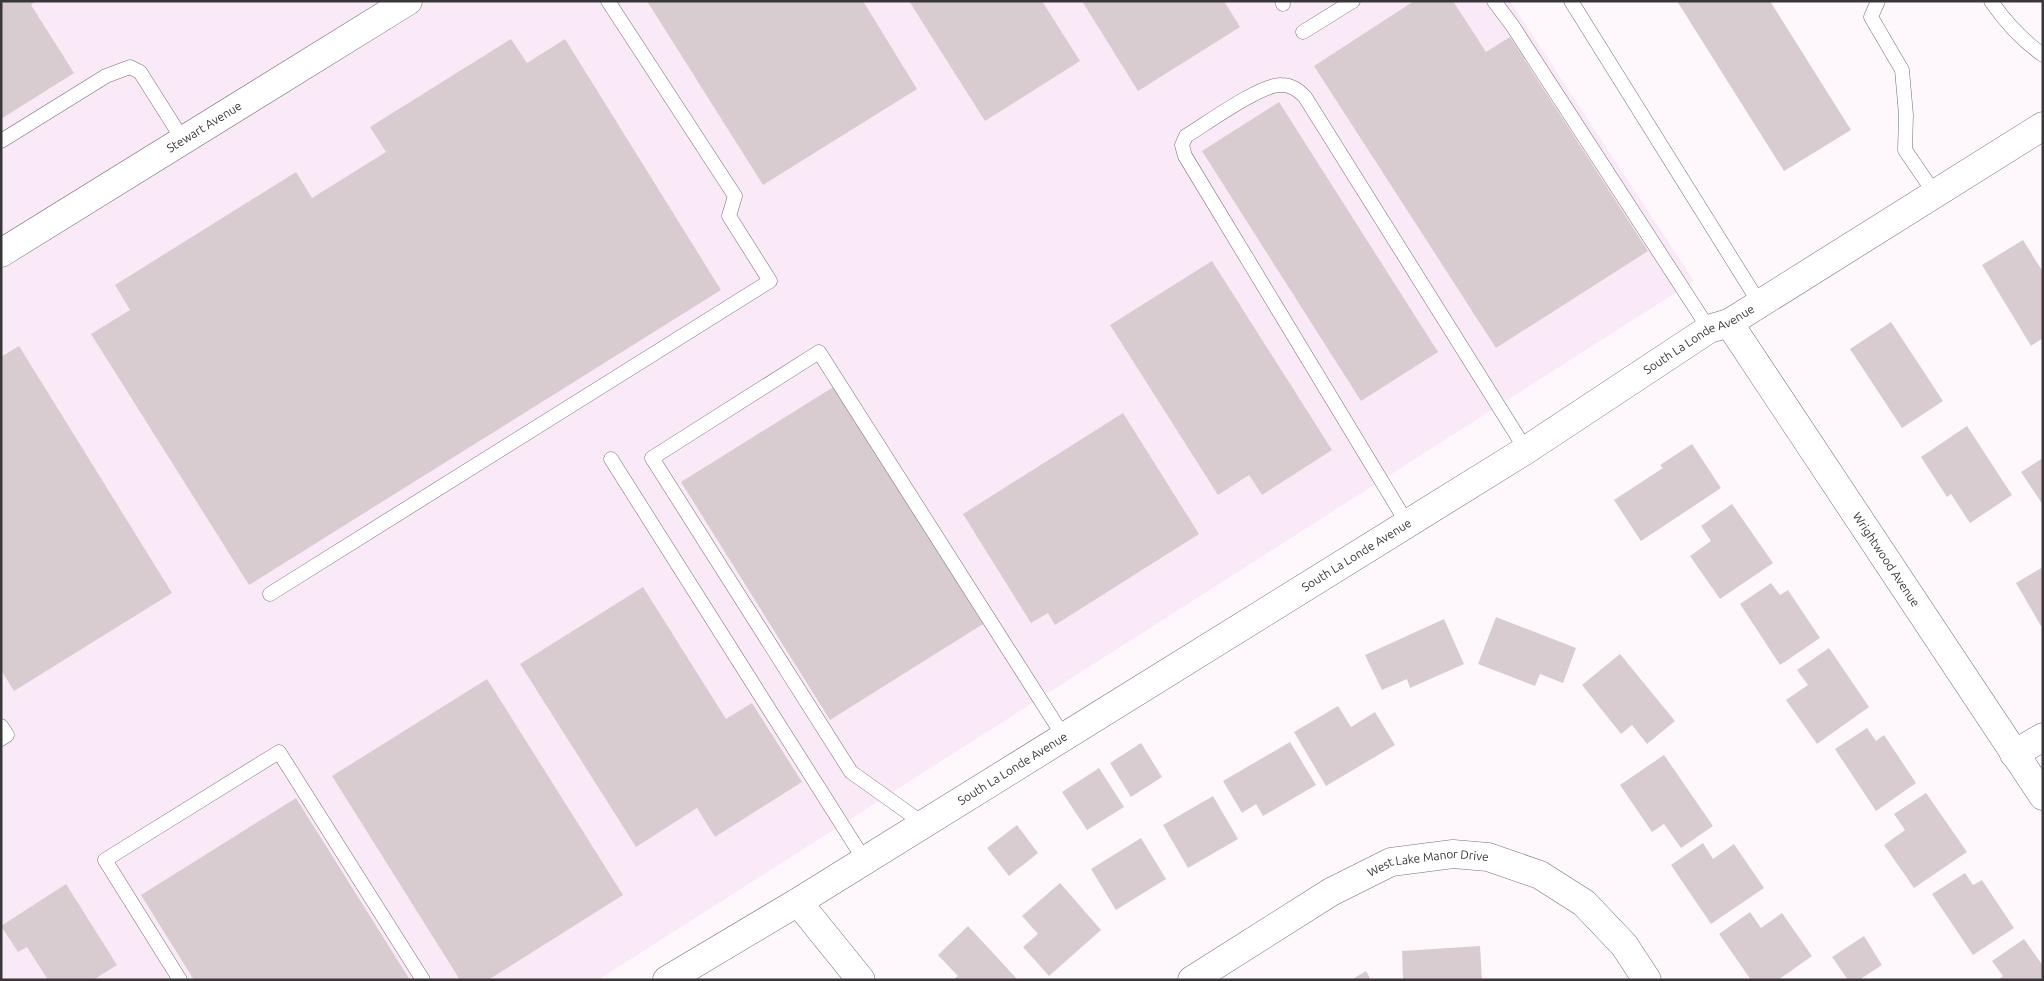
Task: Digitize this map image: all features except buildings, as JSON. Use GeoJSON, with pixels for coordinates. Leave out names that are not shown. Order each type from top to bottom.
{"type":"FeatureCollection","features":[{"type":"Feature","properties":{"kind":"street","name":"Stewart Avenue"},"geometry":{"type":"LineString","coordinates":[[3,248],[183,140],[408,1]]}},
{"type":"Feature","properties":{"kind":"street","name":"South La Londe Avenue"},"geometry":{"type":"LineString","coordinates":[[667,980],[865,861],[1526,450],[1719,326],[1760,304],[2043,126]]}},
{"type":"Feature","properties":{"kind":"street","name":"Wrightwood Avenue"},"geometry":{"type":"LineString","coordinates":[[1719,326],[2043,796]]}},
{"type":"Feature","properties":{"kind":"street"},"geometry":{"type":"LineString","coordinates":[[2014,754],[2043,737]]}},
{"type":"Feature","properties":{"kind":"street","name":"West Lake Manor Drive"},"geometry":{"type":"LineString","coordinates":[[1192,980],[1331,892],[1391,862],[1453,854],[1488,857],[1540,875],[1584,903],[1624,945],[1647,980]]}},
{"type":"Feature","properties":{"kind":"street"},"geometry":{"type":"LineString","coordinates":[[798,902],[861,980]]}},
{"type":"Feature","properties":{"kind":"lane"},"geometry":{"type":"LineString","coordinates":[[270,594],[770,281],[729,216],[735,196],[608,1]]}},
{"type":"Feature","properties":{"kind":"lane"},"geometry":{"type":"LineString","coordinates":[[1303,32],[1353,1]]}},
{"type":"Feature","properties":{"kind":"lane"},"geometry":{"type":"LineString","coordinates":[[1494,1],[1719,326]]}},
{"type":"Feature","properties":{"kind":"lane"},"geometry":{"type":"LineString","coordinates":[[1571,1],[1760,304]]}},
{"type":"Feature","properties":{"kind":"lane"},"geometry":{"type":"LineString","coordinates":[[1878,1],[1871,17],[1902,70],[1906,115],[1905,150],[1935,194]]}},
{"type":"Feature","properties":{"kind":"lane"},"geometry":{"type":"LineString","coordinates":[[1991,1],[2003,18],[2026,42],[2043,54]]}},
{"type":"Feature","properties":{"kind":"lane"},"geometry":{"type":"LineString","coordinates":[[1,141],[106,76],[130,67],[140,72],[183,140]]}},
{"type":"Feature","properties":{"kind":"lane"},"geometry":{"type":"LineString","coordinates":[[1408,523],[1186,156],[1182,145],[1186,136],[1266,88],[1281,85],[1297,88],[1305,97],[1526,450]]}},
{"type":"Feature","properties":{"kind":"lane"},"geometry":{"type":"LineString","coordinates":[[924,824],[851,772],[652,458],[819,352],[1064,737]]}},
{"type":"Feature","properties":{"kind":"lane"},"geometry":{"type":"LineString","coordinates":[[611,459],[865,861]]}},
{"type":"Feature","properties":{"kind":"lane"},"geometry":{"type":"LineString","coordinates":[[1,726],[7,735],[1,739]]}},
{"type":"Feature","properties":{"kind":"lane"},"geometry":{"type":"LineString","coordinates":[[180,980],[105,860],[279,752],[422,980]]}},
{"type":"Feature","properties":{"kind":"shaded area"},"geometry":{"type":"Polygon","coordinates":[[[1,1],[1510,1],[1694,281],[598,980],[1,980],[1,1]]]}}]}
